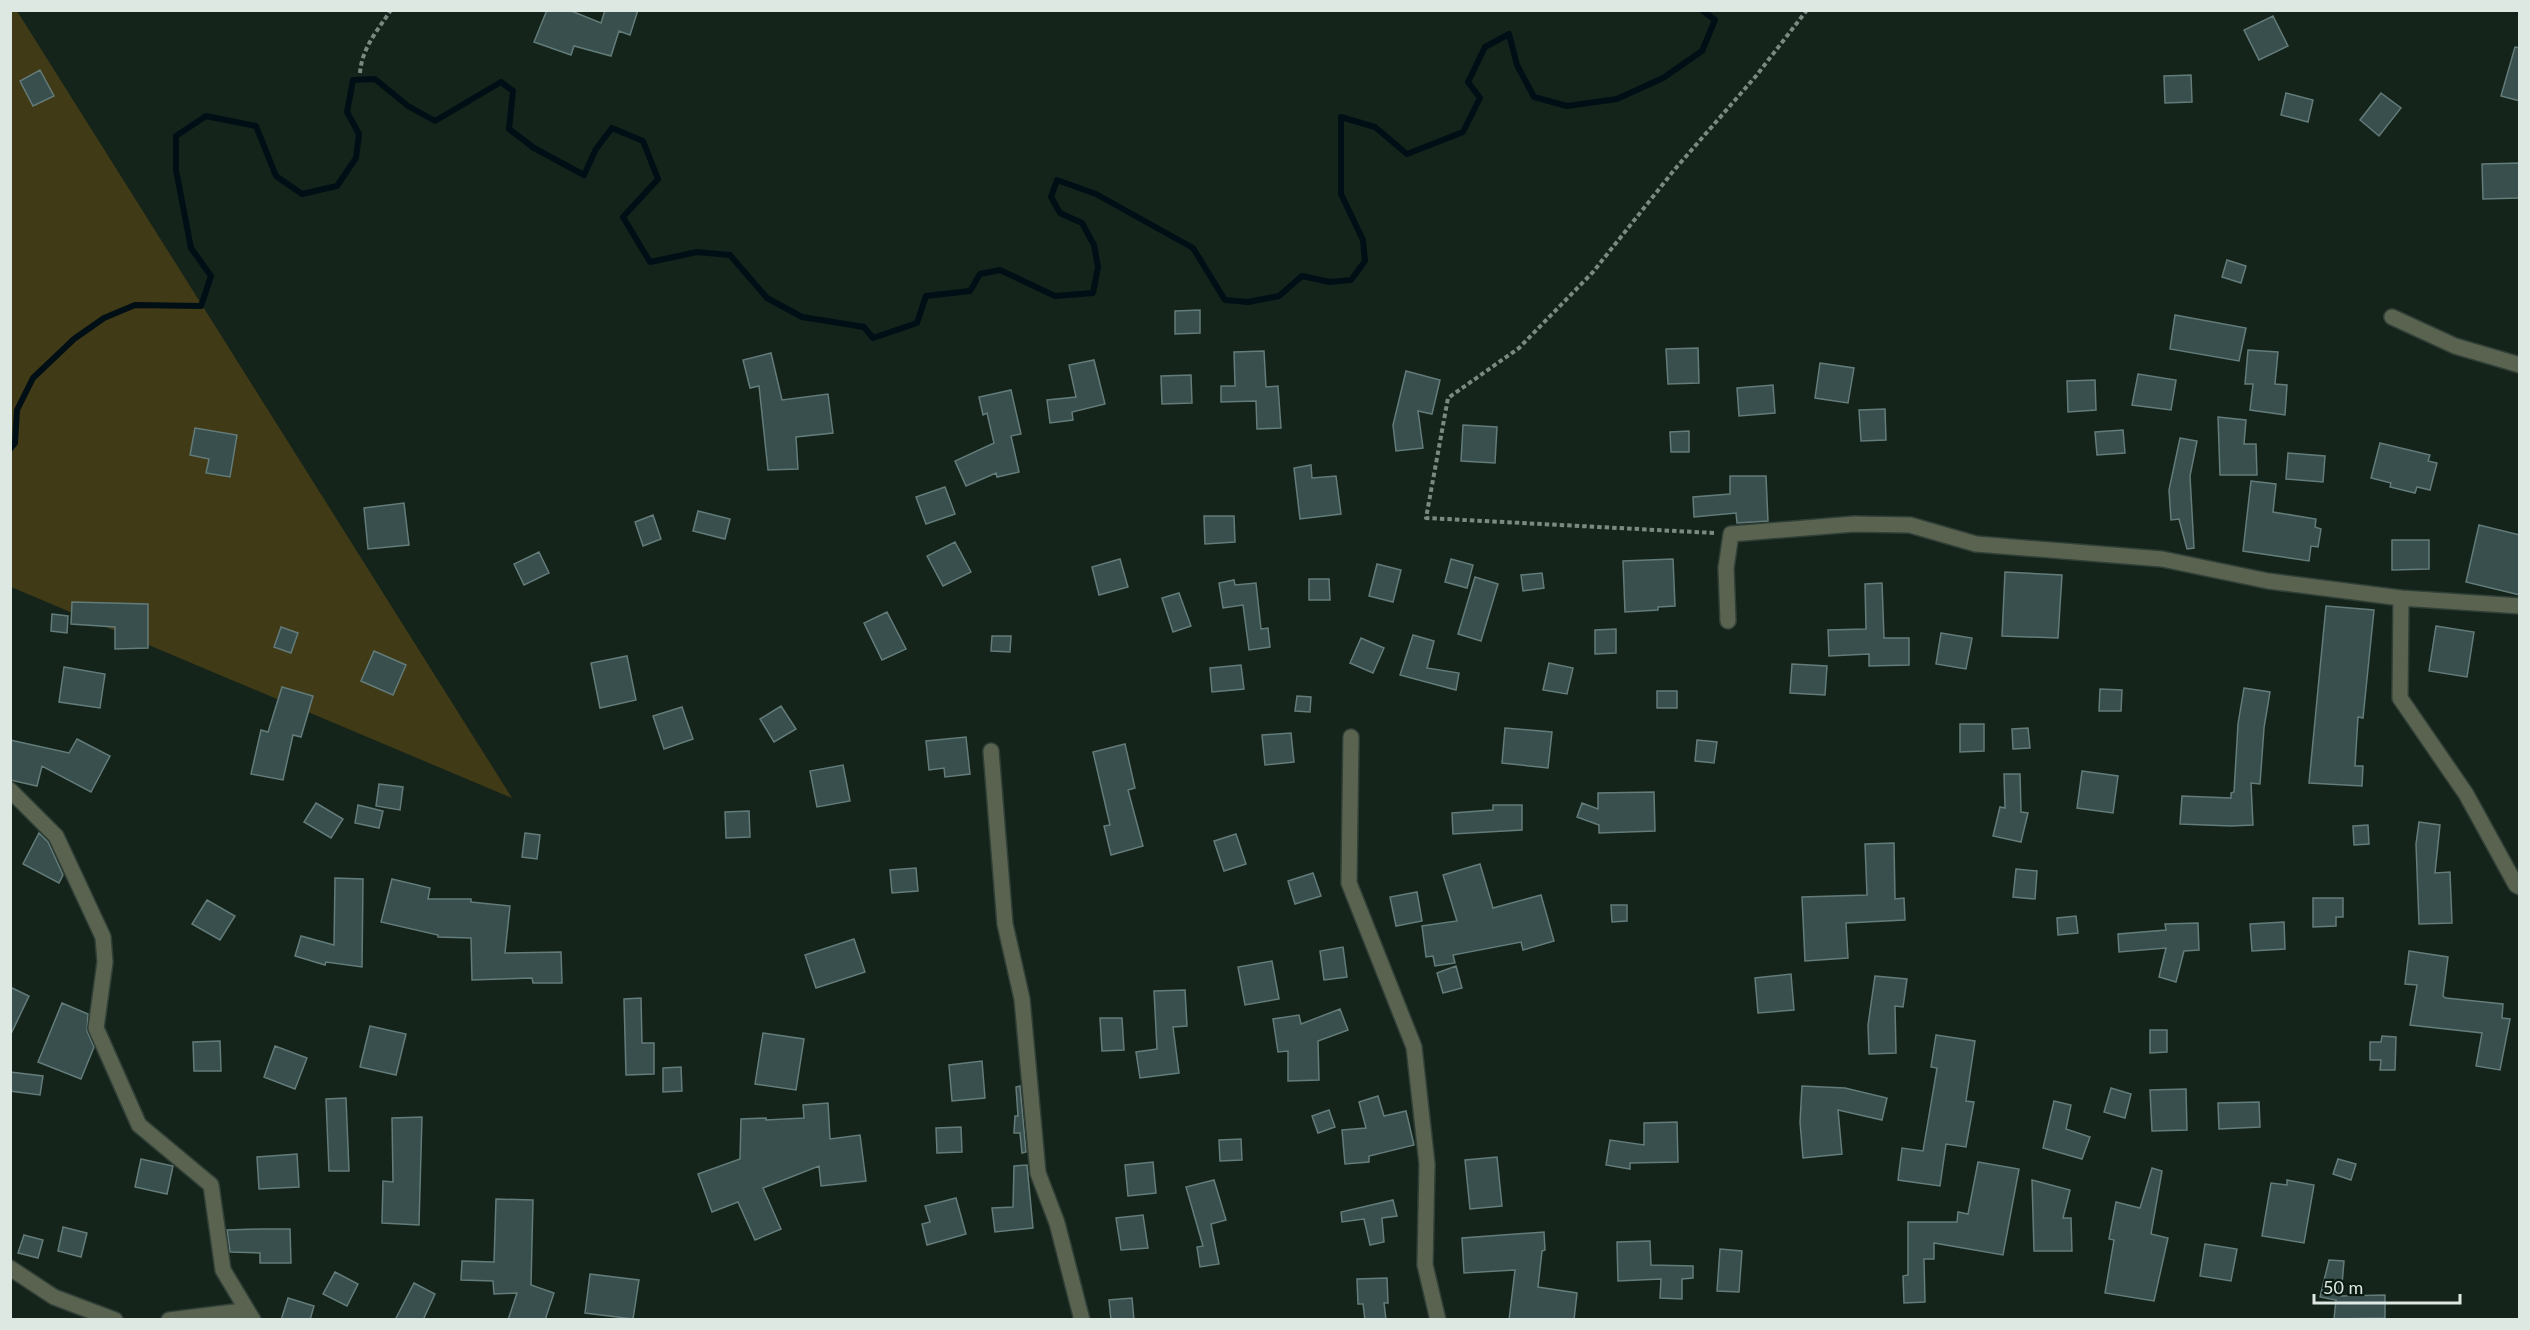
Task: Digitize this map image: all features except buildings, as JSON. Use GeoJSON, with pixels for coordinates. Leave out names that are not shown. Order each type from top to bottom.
{"type":"FeatureCollection","features":[{"type":"Feature","properties":{"kind":"street"},"geometry":{"type":"LineString","coordinates":[[2392,317],[2455,346],[2520,365]]}},
{"type":"Feature","properties":{"kind":"street"},"geometry":{"type":"LineString","coordinates":[[1728,621],[1726,568],[1731,534],[1854,524],[1910,525],[1976,544],[2163,559],[2268,581],[2401,598],[2520,606]]}},
{"type":"Feature","properties":{"kind":"street"},"geometry":{"type":"LineString","coordinates":[[2401,598],[2400,698],[2466,794],[2516,885],[2520,887]]}},
{"type":"Feature","properties":{"kind":"street"},"geometry":{"type":"LineString","coordinates":[[1351,737],[1349,883],[1414,1047],[1427,1164],[1425,1265],[1438,1320]]}},
{"type":"Feature","properties":{"kind":"street"},"geometry":{"type":"LineString","coordinates":[[991,751],[1005,924],[1022,999],[1038,1173],[1057,1223],[1082,1320]]}},
{"type":"Feature","properties":{"kind":"street"},"geometry":{"type":"LineString","coordinates":[[10,790],[57,836],[103,938],[105,962],[96,1028],[139,1125],[211,1185],[223,1270],[253,1320]]}},
{"type":"Feature","properties":{"kind":"street"},"geometry":{"type":"LineString","coordinates":[[10,1268],[54,1297],[96,1317],[115,1320]]}},
{"type":"Feature","properties":{"kind":"street"},"geometry":{"type":"LineString","coordinates":[[169,1320],[234,1312],[245,1320]]}},
{"type":"Feature","properties":{"kind":"path"},"geometry":{"type":"LineString","coordinates":[[360,73],[361,58],[391,10]]}},
{"type":"Feature","properties":{"kind":"path"},"geometry":{"type":"LineString","coordinates":[[1731,534],[1426,518],[1448,398],[1518,348],[1593,272],[1676,169],[1756,76],[1807,10]]}},
{"type":"Feature","properties":{"kind":"shaded area"},"geometry":{"type":"Polygon","coordinates":[[[10,11],[17,11],[512,798],[11,587],[10,11]]]}},
{"type":"Feature","properties":{"kind":"waterway"},"geometry":{"type":"LineString","coordinates":[[10,449],[15,443],[17,410],[33,378],[74,339],[104,318],[135,305],[201,306],[211,276],[191,248],[176,170],[176,136],[206,116],[256,126],[276,176],[302,194],[337,186],[356,158],[359,134],[347,112],[353,80],[375,79],[408,106],[435,121],[501,82],[513,91],[509,129],[534,148],[584,175],[596,149],[612,128],[643,141],[658,179],[623,217],[650,262],[697,252],[730,255],[767,298],[802,317],[864,327],[873,338],[917,323],[926,296],[970,291],[980,274],[1000,270],[1055,296],[1093,293],[1098,267],[1094,245],[1082,223],[1060,213],[1051,197],[1057,180],[1096,194],[1193,248],[1225,300],[1248,302],[1279,296],[1302,276],[1330,282],[1351,280],[1365,261],[1363,240],[1341,194],[1341,117],[1375,127],[1407,154],[1463,132],[1480,98],[1468,82],[1485,47],[1509,34],[1517,65],[1534,97],[1567,106],[1617,99],[1663,78],[1702,51],[1715,20],[1702,10]]}}]}
